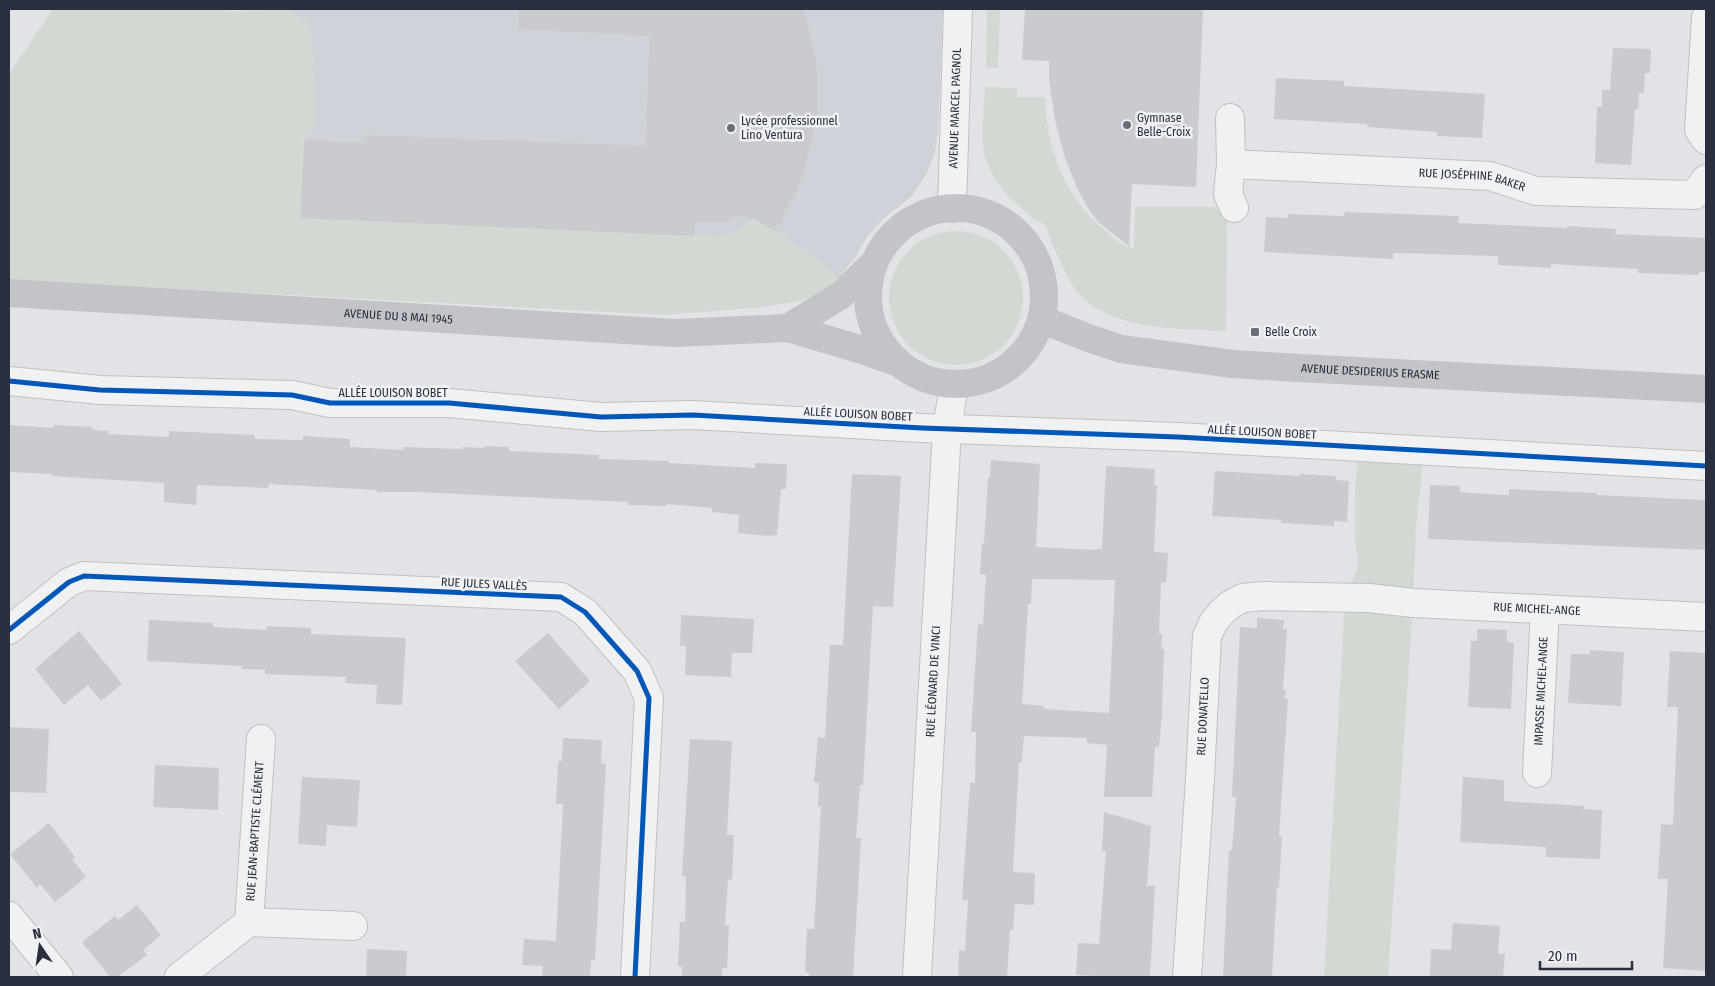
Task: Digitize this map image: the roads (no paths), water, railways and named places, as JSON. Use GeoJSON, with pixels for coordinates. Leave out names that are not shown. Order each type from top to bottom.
{"type":"FeatureCollection","features":[{"type":"Feature","properties":{"kind":"main road"},"geometry":{"type":"LineString","coordinates":[[788,328],[841,295],[874,263],[886,242],[905,224],[928,213],[952,208],[980,212],[996,219],[1004,223],[1025,241],[1038,265],[1044,292],[1041,319],[1029,346],[1009,367],[983,380],[954,385],[933,382],[913,374],[896,362],[879,341],[869,316],[868,289],[874,263]]}},
{"type":"Feature","properties":{"kind":"main road","name":"AVENUE DU 8 MAI 1945"},"geometry":{"type":"LineString","coordinates":[[9,293],[675,333],[788,328]]}},
{"type":"Feature","properties":{"kind":"main road","name":"AVENUE DESIDERIUS ERASME"},"geometry":{"type":"LineString","coordinates":[[1041,319],[1121,349],[1233,364],[1706,389]]}},
{"type":"Feature","properties":{"kind":"main road"},"geometry":{"type":"LineString","coordinates":[[788,328],[896,362]]}},
{"type":"Feature","properties":{"kind":"street","name":"AVENUE MARCEL PAGNOL"},"geometry":{"type":"LineString","coordinates":[[952,208],[958,9]]}},
{"type":"Feature","properties":{"kind":"street"},"geometry":{"type":"LineString","coordinates":[[1706,18],[1699,130],[1706,140]]}},
{"type":"Feature","properties":{"kind":"street"},"geometry":{"type":"LineString","coordinates":[[1230,118],[1231,164],[1228,194],[1234,208]]}},
{"type":"Feature","properties":{"kind":"street","name":"RUE JOSÉPHINE BAKER"},"geometry":{"type":"LineString","coordinates":[[1231,164],[1490,176],[1536,191],[1694,195],[1706,179]]}},
{"type":"Feature","properties":{"kind":"street","name":"ALLÉE LOUISON BOBET"},"geometry":{"type":"LineString","coordinates":[[9,381],[100,390],[292,395],[330,403],[449,403],[601,417],[693,415],[947,429],[1178,437],[1706,466]]}},
{"type":"Feature","properties":{"kind":"street","name":"RUE LÉONARD DE VINCI"},"geometry":{"type":"LineString","coordinates":[[917,977],[947,429],[954,385]]}},
{"type":"Feature","properties":{"kind":"street","name":"RUE JULES VALLÈS"},"geometry":{"type":"LineString","coordinates":[[9,630],[69,582],[84,576],[561,597],[574,604],[585,612],[637,671],[649,698],[634,977]]}},
{"type":"Feature","properties":{"kind":"street","name":"RUE DONATELLO"},"geometry":{"type":"LineString","coordinates":[[1187,977],[1207,636],[1221,613],[1243,598],[1263,596],[1369,598]]}},
{"type":"Feature","properties":{"kind":"street","name":"RUE MICHEL-ANGE"},"geometry":{"type":"LineString","coordinates":[[1369,598],[1413,603],[1706,617]]}},
{"type":"Feature","properties":{"kind":"street","name":"IMPASSE MICHEL-ANGE"},"geometry":{"type":"LineString","coordinates":[[1537,773],[1545,608]]}},
{"type":"Feature","properties":{"kind":"street","name":"RUE JEAN-BAPTISTE CLÉMENT"},"geometry":{"type":"LineString","coordinates":[[249,922],[262,739]]}},
{"type":"Feature","properties":{"kind":"street"},"geometry":{"type":"LineString","coordinates":[[9,916],[59,977]]}},
{"type":"Feature","properties":{"kind":"street"},"geometry":{"type":"LineString","coordinates":[[179,977],[249,922],[353,926]]}},
{"type":"Feature","properties":{"kind":"place","name":"Gymnase Belle-Croix"},"geometry":{"type":"Point","coordinates":[1127,125]}},
{"type":"Feature","properties":{"kind":"place","name":"Lycée professionnel Lino Ventura"},"geometry":{"type":"Point","coordinates":[731,128]}},
{"type":"Feature","properties":{"kind":"place","name":"Belle Croix"},"geometry":{"type":"Point","coordinates":[1255,332]}}]}
